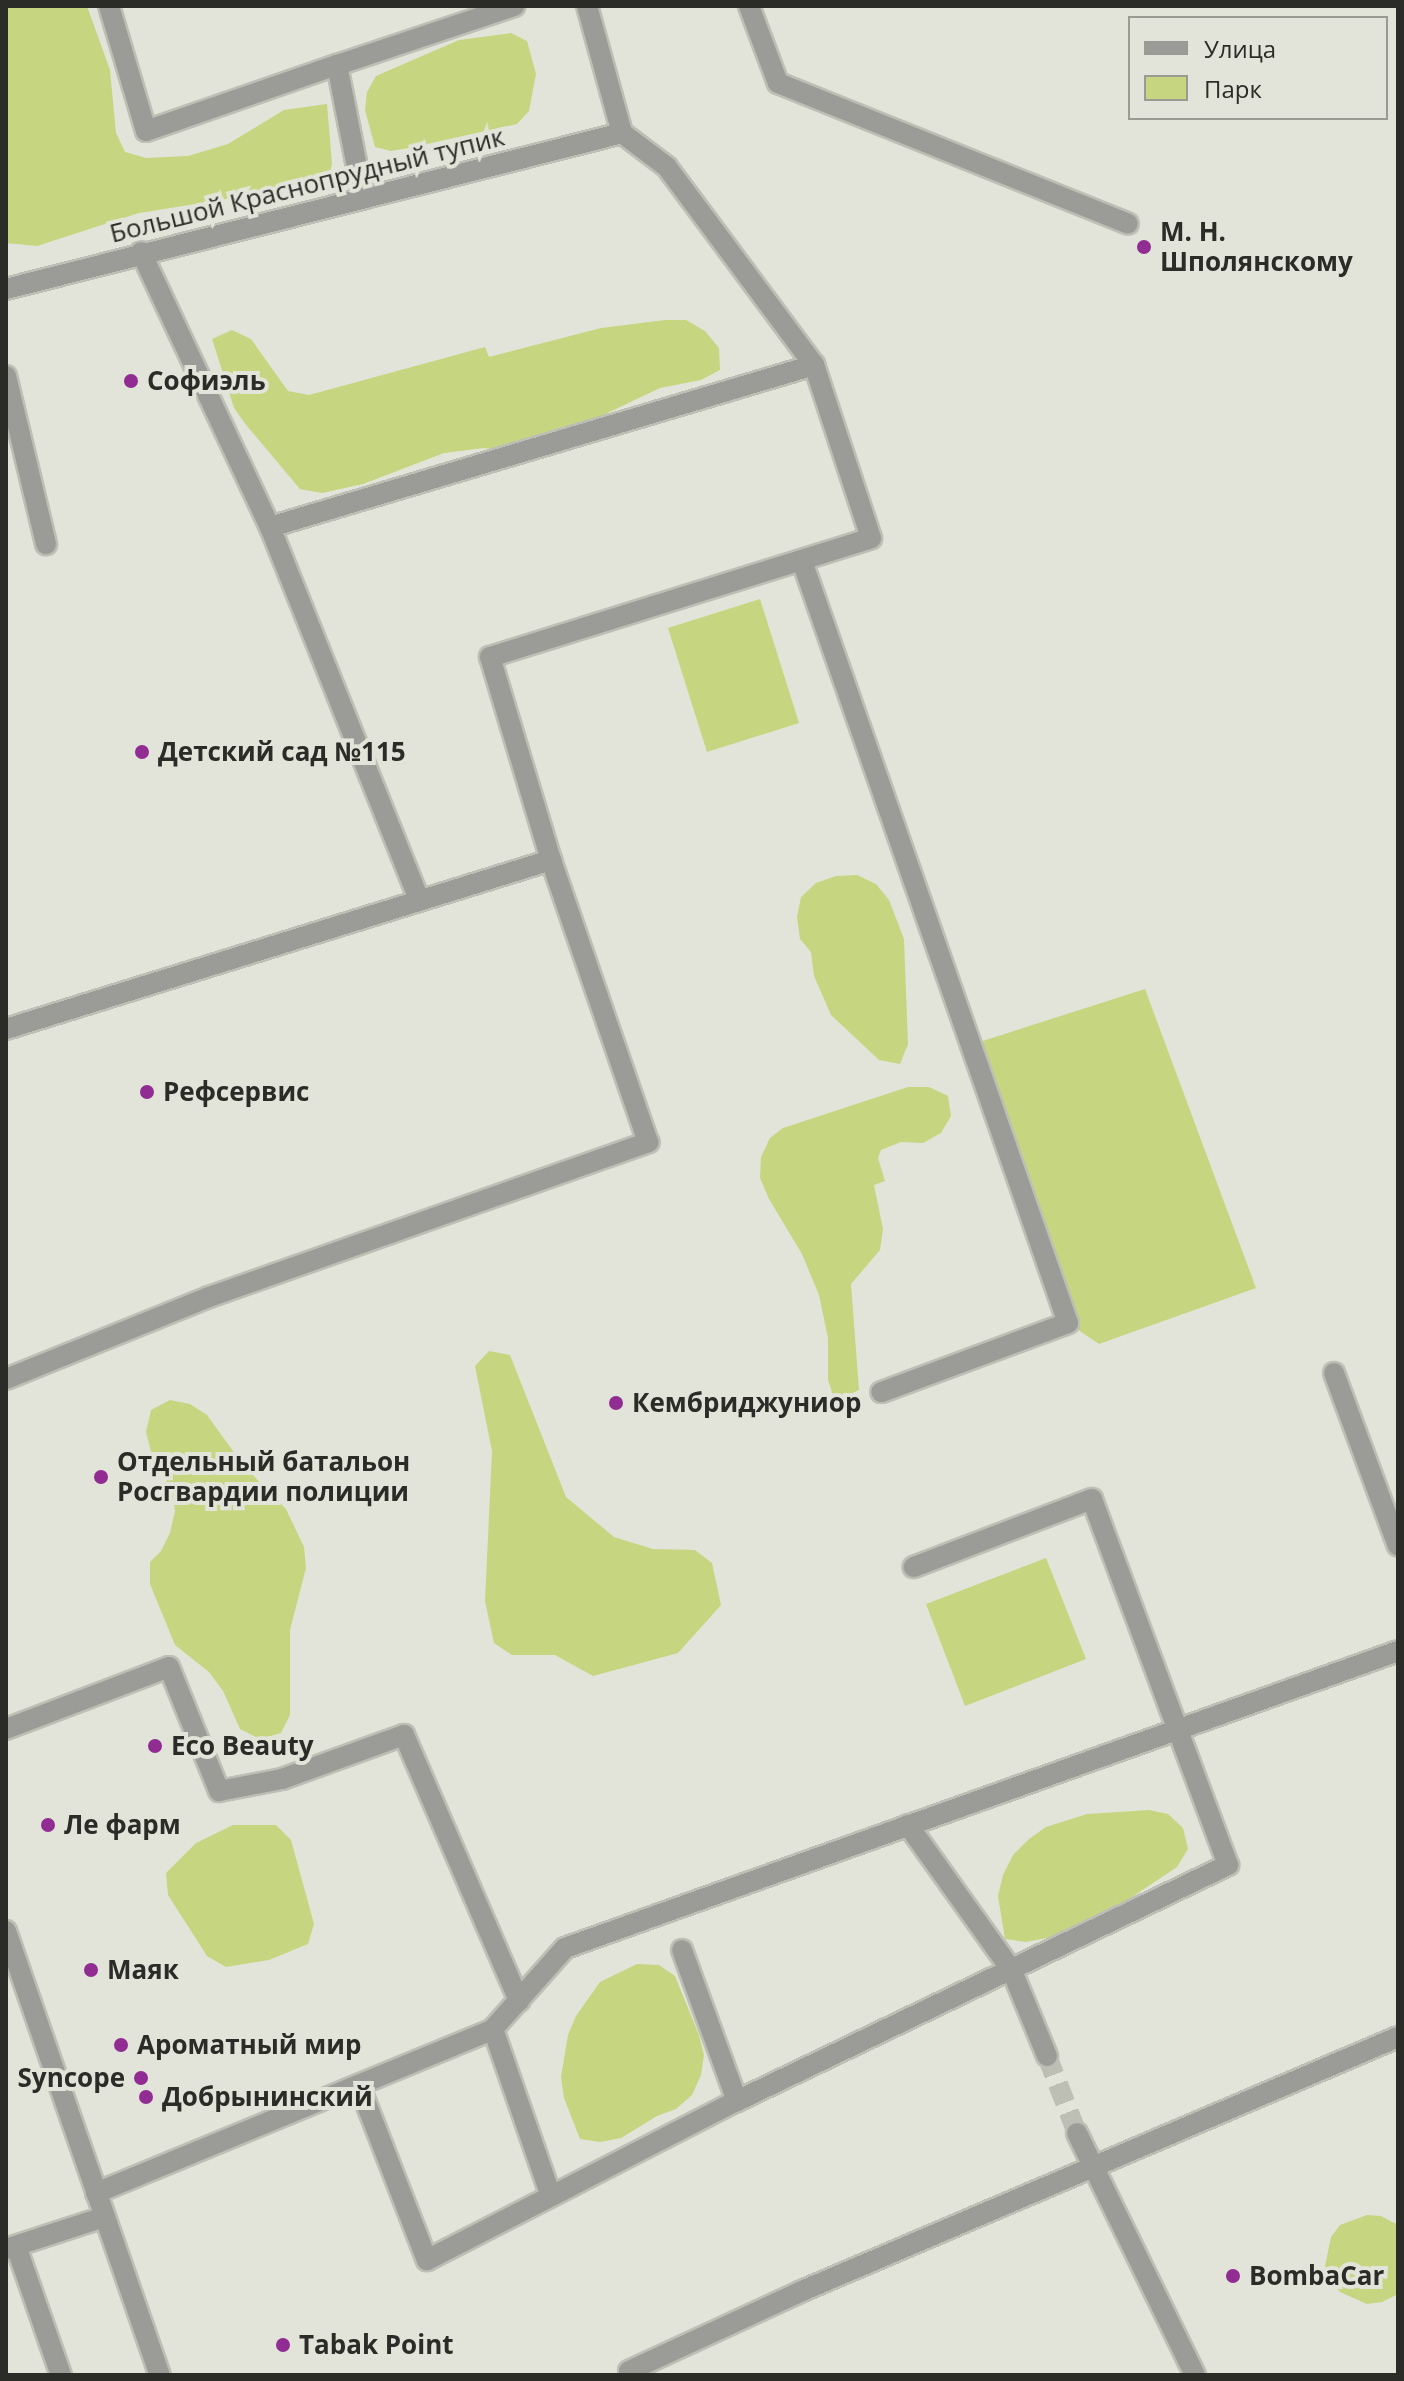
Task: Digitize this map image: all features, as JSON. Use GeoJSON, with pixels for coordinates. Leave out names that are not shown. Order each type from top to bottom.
{"type":"FeatureCollection","features":[{"type":"Feature","properties":{"kind":"street"},"geometry":{"type":"LineString","coordinates":[[109,6],[146,131],[514,6]]}},
{"type":"Feature","properties":{"kind":"street"},"geometry":{"type":"LineString","coordinates":[[6,1379],[209,1297],[648,1142],[551,860],[490,657],[871,538],[814,365],[667,167],[622,133],[587,6]]}},
{"type":"Feature","properties":{"kind":"street"},"geometry":{"type":"LineString","coordinates":[[749,6],[778,83],[1128,224]]}},
{"type":"Feature","properties":{"kind":"street"},"geometry":{"type":"LineString","coordinates":[[337,65],[363,197]]}},
{"type":"Feature","properties":{"kind":"street","name":"Большой Краснопрудный тупик"},"geometry":{"type":"LineString","coordinates":[[6,289],[141,252],[622,133]]}},
{"type":"Feature","properties":{"kind":"street"},"geometry":{"type":"LineString","coordinates":[[141,252],[270,527],[419,899]]}},
{"type":"Feature","properties":{"kind":"street"},"geometry":{"type":"LineString","coordinates":[[270,527],[814,365]]}},
{"type":"Feature","properties":{"kind":"street"},"geometry":{"type":"LineString","coordinates":[[6,376],[46,544]]}},
{"type":"Feature","properties":{"kind":"street"},"geometry":{"type":"LineString","coordinates":[[802,561],[1068,1323],[881,1392]]}},
{"type":"Feature","properties":{"kind":"street"},"geometry":{"type":"LineString","coordinates":[[6,1029],[551,860]]}},
{"type":"Feature","properties":{"kind":"street"},"geometry":{"type":"LineString","coordinates":[[1334,1373],[1398,1546]]}},
{"type":"Feature","properties":{"kind":"street"},"geometry":{"type":"LineString","coordinates":[[359,2085],[427,2260],[550,2194],[737,2101],[1228,1865],[1092,1499],[914,1567]]}},
{"type":"Feature","properties":{"kind":"street"},"geometry":{"type":"LineString","coordinates":[[96,2193],[493,2029],[565,1948],[1398,1651]]}},
{"type":"Feature","properties":{"kind":"street"},"geometry":{"type":"LineString","coordinates":[[6,1729],[169,1667],[219,1791],[282,1779],[404,1735],[519,2001]]}},
{"type":"Feature","properties":{"kind":"street"},"geometry":{"type":"LineString","coordinates":[[908,1825],[1012,1971],[1047,2056]]}},
{"type":"Feature","properties":{"kind":"street"},"geometry":{"type":"LineString","coordinates":[[6,1931],[160,2375]]}},
{"type":"Feature","properties":{"kind":"street"},"geometry":{"type":"LineString","coordinates":[[682,1950],[737,2101]]}},
{"type":"Feature","properties":{"kind":"street"},"geometry":{"type":"LineString","coordinates":[[493,2029],[550,2194]]}},
{"type":"Feature","properties":{"kind":"street"},"geometry":{"type":"LineString","coordinates":[[631,2375],[629,2371],[802,2291],[1398,2037]]}},
{"type":"Feature","properties":{"kind":"street"},"geometry":{"type":"LineString","coordinates":[[1077,2133],[1195,2375]]}},
{"type":"Feature","properties":{"kind":"street"},"geometry":{"type":"LineString","coordinates":[[61,2375],[11,2247],[104,2217]]}},
{"type":"Feature","properties":{"kind":"green space"},"geometry":{"type":"Polygon","coordinates":[[[6,6],[87,6],[110,70],[116,133],[125,152],[146,158],[188,156],[228,144],[284,110],[327,104],[332,164],[327,183],[139,213],[37,246],[6,243],[6,6]]]}},
{"type":"Feature","properties":{"kind":"green space"},"geometry":{"type":"Polygon","coordinates":[[[511,33],[527,41],[536,74],[529,111],[517,124],[391,151],[375,147],[365,110],[367,92],[376,76],[459,40],[511,33]]]}},
{"type":"Feature","properties":{"kind":"green space"},"geometry":{"type":"Polygon","coordinates":[[[686,320],[705,331],[719,348],[720,370],[701,380],[660,388],[601,416],[504,451],[484,448],[444,453],[363,484],[322,493],[300,489],[234,408],[212,339],[232,330],[251,339],[288,391],[309,395],[485,347],[489,357],[601,328],[686,320]]]}},
{"type":"Feature","properties":{"kind":"green space"},"geometry":{"type":"Polygon","coordinates":[[[760,599],[799,723],[707,752],[668,628],[760,599]]]}},
{"type":"Feature","properties":{"kind":"green space"},"geometry":{"type":"Polygon","coordinates":[[[857,875],[876,884],[889,900],[904,939],[908,1044],[900,1064],[879,1060],[831,1015],[814,976],[811,952],[800,939],[797,917],[801,897],[816,883],[836,876],[857,875]]]}},
{"type":"Feature","properties":{"kind":"green space"},"geometry":{"type":"Polygon","coordinates":[[[1145,989],[1256,1288],[1099,1344],[1068,1323],[970,1045],[1145,989]]]}},
{"type":"Feature","properties":{"kind":"green space"},"geometry":{"type":"Polygon","coordinates":[[[908,1087],[929,1087],[948,1096],[951,1116],[941,1133],[923,1143],[901,1142],[881,1150],[878,1158],[885,1181],[874,1185],[883,1229],[880,1250],[851,1284],[859,1390],[835,1401],[828,1380],[828,1338],[819,1295],[802,1254],[760,1178],[761,1157],[770,1138],[783,1128],[908,1087]]]}},
{"type":"Feature","properties":{"kind":"green space"},"geometry":{"type":"Polygon","coordinates":[[[489,1351],[510,1355],[566,1497],[614,1537],[653,1549],[695,1550],[712,1563],[721,1605],[678,1653],[593,1676],[555,1655],[512,1655],[494,1643],[485,1601],[492,1451],[475,1366],[489,1351]]]}},
{"type":"Feature","properties":{"kind":"green space"},"geometry":{"type":"Polygon","coordinates":[[[170,1400],[190,1404],[207,1415],[243,1465],[286,1509],[304,1547],[306,1568],[290,1630],[290,1715],[281,1733],[260,1739],[240,1729],[223,1691],[209,1672],[175,1645],[150,1584],[150,1562],[161,1551],[170,1533],[175,1511],[171,1490],[151,1452],[146,1432],[151,1410],[170,1400]]]}},
{"type":"Feature","properties":{"kind":"green space"},"geometry":{"type":"Polygon","coordinates":[[[1046,1558],[1086,1659],[965,1706],[926,1604],[1046,1558]]]}},
{"type":"Feature","properties":{"kind":"green space"},"geometry":{"type":"Polygon","coordinates":[[[1149,1810],[1168,1814],[1183,1828],[1188,1849],[1177,1867],[1105,1915],[1067,1934],[1026,1942],[1005,1939],[998,1896],[1003,1875],[1013,1855],[1029,1839],[1046,1827],[1087,1814],[1149,1810]]]}},
{"type":"Feature","properties":{"kind":"green space"},"geometry":{"type":"Polygon","coordinates":[[[233,1825],[276,1825],[291,1840],[314,1924],[308,1944],[269,1960],[226,1967],[207,1956],[168,1895],[166,1873],[196,1843],[233,1825]]]}},
{"type":"Feature","properties":{"kind":"green space"},"geometry":{"type":"Polygon","coordinates":[[[637,1964],[659,1965],[675,1976],[699,2035],[704,2055],[701,2075],[692,2095],[676,2109],[657,2116],[621,2138],[600,2142],[580,2139],[564,2098],[561,2077],[568,2035],[576,2016],[600,1982],[637,1964]]]}},
{"type":"Feature","properties":{"kind":"green space"},"geometry":{"type":"Polygon","coordinates":[[[1367,2215],[1381,2216],[1398,2225],[1398,2294],[1382,2302],[1367,2304],[1340,2292],[1330,2281],[1325,2266],[1331,2237],[1340,2225],[1367,2215]]]}},
{"type":"Feature","properties":{"kind":"tunnel"},"geometry":{"type":"LineString","coordinates":[[1047,2056],[1077,2133]]}},
{"type":"Feature","properties":{"kind":"place","name":"М. Н. Шполянскому"},"geometry":{"type":"Point","coordinates":[1144,247]}},
{"type":"Feature","properties":{"kind":"place","name":"Софиэль"},"geometry":{"type":"Point","coordinates":[131,381]}},
{"type":"Feature","properties":{"kind":"place","name":"Детский сад №115"},"geometry":{"type":"Point","coordinates":[142,752]}},
{"type":"Feature","properties":{"kind":"place","name":"Рефсервис"},"geometry":{"type":"Point","coordinates":[147,1092]}},
{"type":"Feature","properties":{"kind":"place","name":"Кембриджуниор"},"geometry":{"type":"Point","coordinates":[616,1403]}},
{"type":"Feature","properties":{"kind":"place","name":"Отдельный батальон Росгвардии полиции"},"geometry":{"type":"Point","coordinates":[101,1477]}},
{"type":"Feature","properties":{"kind":"place","name":"Eco Beauty"},"geometry":{"type":"Point","coordinates":[155,1746]}},
{"type":"Feature","properties":{"kind":"place","name":"Ле фарм"},"geometry":{"type":"Point","coordinates":[48,1825]}},
{"type":"Feature","properties":{"kind":"place","name":"Маяк"},"geometry":{"type":"Point","coordinates":[91,1970]}},
{"type":"Feature","properties":{"kind":"place","name":"Ароматный мир"},"geometry":{"type":"Point","coordinates":[121,2045]}},
{"type":"Feature","properties":{"kind":"place","name":"Syncope"},"geometry":{"type":"Point","coordinates":[141,2078]}},
{"type":"Feature","properties":{"kind":"place","name":"Добрынинский"},"geometry":{"type":"Point","coordinates":[146,2097]}},
{"type":"Feature","properties":{"kind":"place","name":"BombaCar"},"geometry":{"type":"Point","coordinates":[1233,2276]}},
{"type":"Feature","properties":{"kind":"place","name":"Tabak Point"},"geometry":{"type":"Point","coordinates":[283,2345]}}]}
